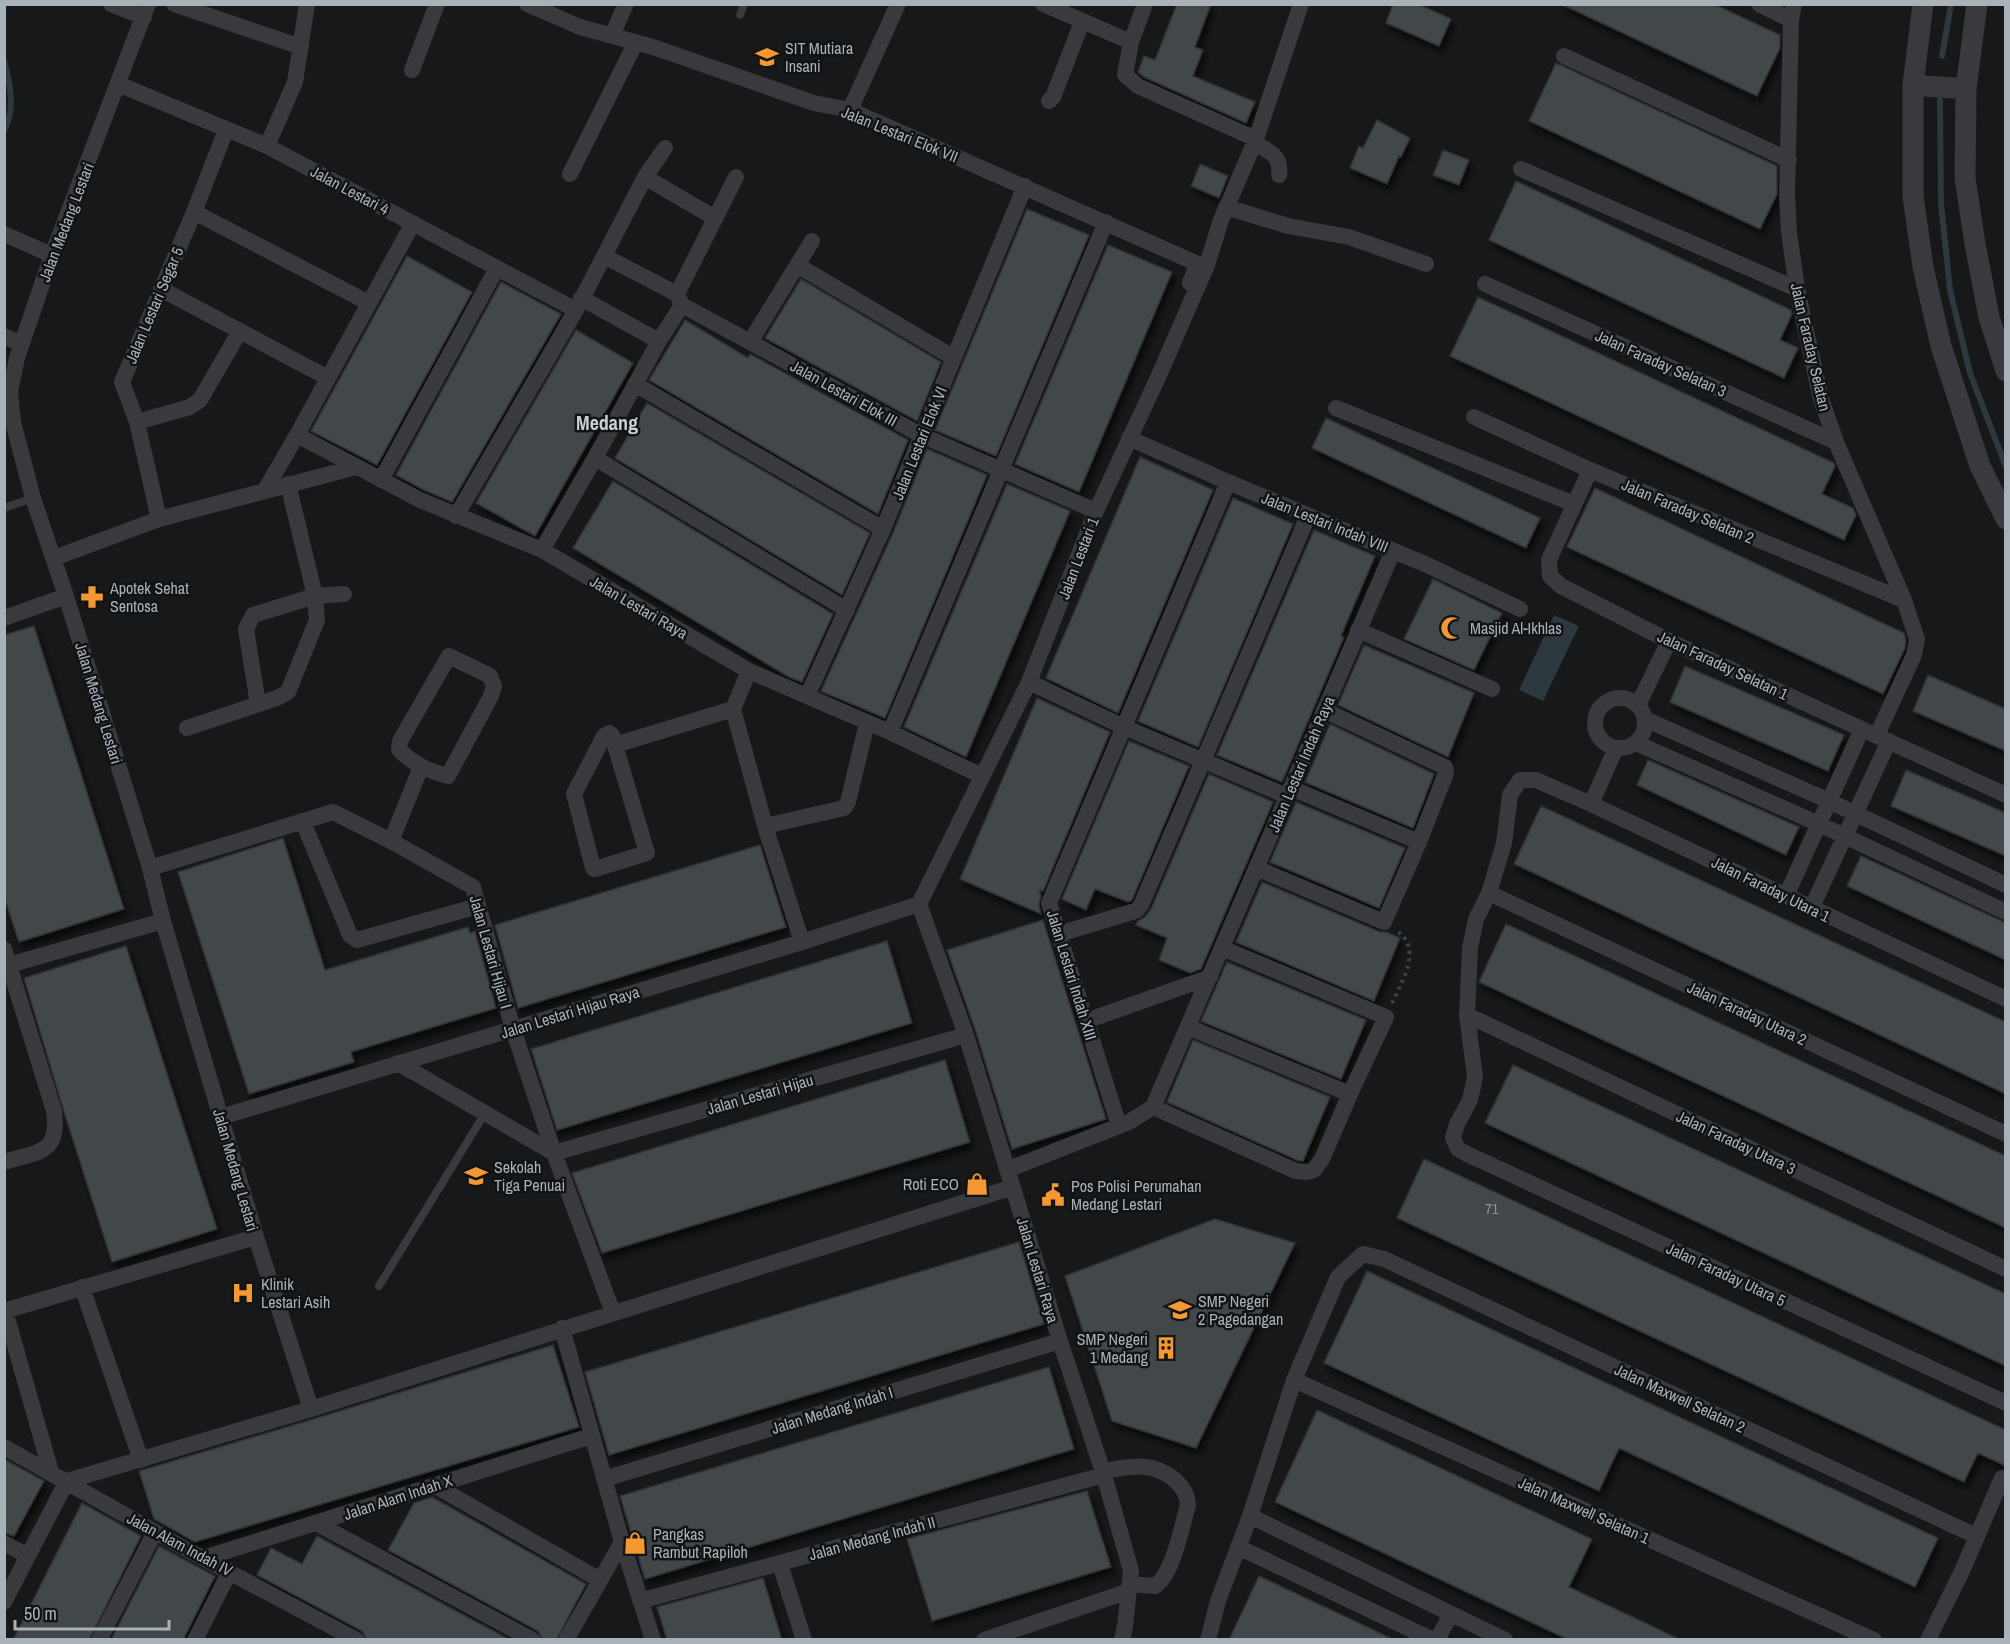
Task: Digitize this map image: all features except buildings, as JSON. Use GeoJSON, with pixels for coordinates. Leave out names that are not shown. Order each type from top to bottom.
{"type":"FeatureCollection","features":[{"type":"Feature","properties":{"kind":"street"},"geometry":{"type":"LineString","coordinates":[[111,4],[146,11]]}},
{"type":"Feature","properties":{"kind":"street"},"geometry":{"type":"LineString","coordinates":[[174,4],[302,47]]}},
{"type":"Feature","properties":{"kind":"street"},"geometry":{"type":"LineString","coordinates":[[267,146],[295,82],[307,4]]}},
{"type":"Feature","properties":{"kind":"street"},"geometry":{"type":"LineString","coordinates":[[412,70],[437,4]]}},
{"type":"Feature","properties":{"kind":"street","name":"Jalan Lestari Elok VII"},"geometry":{"type":"LineString","coordinates":[[527,4],[580,27],[636,42],[814,103],[850,110],[1197,264],[1160,355],[1158,366],[1160,373]]}},
{"type":"Feature","properties":{"kind":"street"},"geometry":{"type":"LineString","coordinates":[[612,35],[626,4]]}},
{"type":"Feature","properties":{"kind":"street"},"geometry":{"type":"LineString","coordinates":[[850,110],[898,4]]}},
{"type":"Feature","properties":{"kind":"street"},"geometry":{"type":"LineString","coordinates":[[1043,4],[1131,42]]}},
{"type":"Feature","properties":{"kind":"street"},"geometry":{"type":"LineString","coordinates":[[1145,4],[1131,42],[1125,75],[1138,86],[1255,141],[1276,157],[1281,166],[1279,175]]}},
{"type":"Feature","properties":{"kind":"street","name":"Jalan Lestari 1"},"geometry":{"type":"LineString","coordinates":[[919,904],[1029,682],[1096,511],[1160,373],[1207,264],[1226,207],[1255,141],[1301,4]]}},
{"type":"Feature","properties":{"kind":"street"},"geometry":{"type":"LineString","coordinates":[[1759,4],[1793,12]]}},
{"type":"Feature","properties":{"kind":"street"},"geometry":{"type":"LineString","coordinates":[[1923,4],[1921,86],[1914,196],[1923,267],[1941,346],[1976,456],[2006,519]]}},
{"type":"Feature","properties":{"kind":"street"},"geometry":{"type":"LineString","coordinates":[[1977,4],[1959,89],[1965,178],[1974,244],[1989,317],[2006,371]]}},
{"type":"Feature","properties":{"kind":"street","name":"Jalan Medang Lestari"},"geometry":{"type":"LineString","coordinates":[[146,11],[52,255],[21,344],[10,387],[9,425],[54,558],[150,868],[163,921],[256,1237],[310,1409]]}},
{"type":"Feature","properties":{"kind":"street","name":"Jalan Faraday Selatan"},"geometry":{"type":"LineString","coordinates":[[1793,12],[1789,232],[1797,289],[1821,399],[1836,442],[1904,600],[1917,639],[1914,655],[1876,735]]}},
{"type":"Feature","properties":{"kind":"street"},"geometry":{"type":"LineString","coordinates":[[1049,102],[1082,22]]}},
{"type":"Feature","properties":{"kind":"street"},"geometry":{"type":"LineString","coordinates":[[570,174],[636,42]]}},
{"type":"Feature","properties":{"kind":"street"},"geometry":{"type":"LineString","coordinates":[[1564,56],[1789,160]]}},
{"type":"Feature","properties":{"kind":"street","name":"Jalan Lestari 4"},"geometry":{"type":"LineString","coordinates":[[118,84],[267,146],[497,268],[659,341]]}},
{"type":"Feature","properties":{"kind":"street"},"geometry":{"type":"LineString","coordinates":[[1921,86],[1959,89]]}},
{"type":"Feature","properties":{"kind":"street","name":"Jalan Lestari Segar 5"},"geometry":{"type":"LineString","coordinates":[[159,519],[137,422],[122,382],[226,130]]}},
{"type":"Feature","properties":{"kind":"street"},"geometry":{"type":"LineString","coordinates":[[456,516],[579,304],[645,177],[665,148]]}},
{"type":"Feature","properties":{"kind":"street"},"geometry":{"type":"LineString","coordinates":[[1521,169],[1797,289]]}},
{"type":"Feature","properties":{"kind":"street"},"geometry":{"type":"LineString","coordinates":[[645,177],[715,218]]}},
{"type":"Feature","properties":{"kind":"street"},"geometry":{"type":"LineString","coordinates":[[542,550],[596,458],[659,341],[736,177]]}},
{"type":"Feature","properties":{"kind":"street","name":"Jalan Lestari Elok VI"},"geometry":{"type":"LineString","coordinates":[[807,696],[883,529],[1024,186]]}},
{"type":"Feature","properties":{"kind":"street"},"geometry":{"type":"LineString","coordinates":[[1226,207],[1288,226],[1349,237],[1426,264]]}},
{"type":"Feature","properties":{"kind":"street"},"geometry":{"type":"LineString","coordinates":[[194,212],[369,303]]}},
{"type":"Feature","properties":{"kind":"street"},"geometry":{"type":"LineString","coordinates":[[890,732],[1106,222]]}},
{"type":"Feature","properties":{"kind":"street"},"geometry":{"type":"LineString","coordinates":[[264,490],[297,435],[413,223]]}},
{"type":"Feature","properties":{"kind":"street"},"geometry":{"type":"LineString","coordinates":[[4,234],[52,255]]}},
{"type":"Feature","properties":{"kind":"street"},"geometry":{"type":"LineString","coordinates":[[750,342],[812,241]]}},
{"type":"Feature","properties":{"kind":"street","name":"Jalan Lestari Elok III"},"geometry":{"type":"LineString","coordinates":[[604,256],[750,342],[921,435],[1096,511]]}},
{"type":"Feature","properties":{"kind":"street"},"geometry":{"type":"LineString","coordinates":[[797,265],[954,358]]}},
{"type":"Feature","properties":{"kind":"street"},"geometry":{"type":"LineString","coordinates":[[381,480],[497,268]]}},
{"type":"Feature","properties":{"kind":"street","name":"Jalan Faraday Selatan 3"},"geometry":{"type":"LineString","coordinates":[[1485,284],[1836,442]]}},
{"type":"Feature","properties":{"kind":"street"},"geometry":{"type":"LineString","coordinates":[[161,289],[328,378]]}},
{"type":"Feature","properties":{"kind":"street"},"geometry":{"type":"LineString","coordinates":[[137,422],[190,407],[200,400],[240,332]]}},
{"type":"Feature","properties":{"kind":"street"},"geometry":{"type":"LineString","coordinates":[[4,336],[21,344]]}},
{"type":"Feature","properties":{"kind":"street"},"geometry":{"type":"LineString","coordinates":[[635,384],[883,529]]}},
{"type":"Feature","properties":{"kind":"street"},"geometry":{"type":"LineString","coordinates":[[1336,408],[1574,504]]}},
{"type":"Feature","properties":{"kind":"street","name":"Jalan Faraday Selatan 2"},"geometry":{"type":"LineString","coordinates":[[1474,417],[1590,470],[1904,600]]}},
{"type":"Feature","properties":{"kind":"street","name":"Jalan Lestari Raya"},"geometry":{"type":"LineString","coordinates":[[297,435],[381,480],[456,516],[542,550],[749,671],[890,732],[982,776]]}},
{"type":"Feature","properties":{"kind":"street","name":"Jalan Lestari Indah VIII"},"geometry":{"type":"LineString","coordinates":[[1129,438],[1425,564],[1520,609]]}},
{"type":"Feature","properties":{"kind":"street"},"geometry":{"type":"LineString","coordinates":[[596,458],[847,610]]}},
{"type":"Feature","properties":{"kind":"street"},"geometry":{"type":"LineString","coordinates":[[54,558],[159,519],[356,467]]}},
{"type":"Feature","properties":{"kind":"street","name":"Jalan Faraday Selatan 1"},"geometry":{"type":"LineString","coordinates":[[1590,470],[1549,560],[1550,576],[1561,586],[1669,641],[2006,795]]}},
{"type":"Feature","properties":{"kind":"street","name":"Jalan Lestari Indah XIII"},"geometry":{"type":"LineString","coordinates":[[1119,1126],[1050,906],[1050,898],[1228,482]]}},
{"type":"Feature","properties":{"kind":"street"},"geometry":{"type":"LineString","coordinates":[[187,728],[283,696],[288,692],[317,620],[315,596],[288,484]]}},
{"type":"Feature","properties":{"kind":"street"},"geometry":{"type":"LineString","coordinates":[[1059,934],[1137,910],[1204,761],[1308,516]]}},
{"type":"Feature","properties":{"kind":"street","name":"Jalan Lestari Indah Raya"},"geometry":{"type":"LineString","coordinates":[[1154,1107],[1393,551]]}},
{"type":"Feature","properties":{"kind":"street"},"geometry":{"type":"LineString","coordinates":[[258,704],[246,629],[253,615],[315,596],[344,594]]}},
{"type":"Feature","properties":{"kind":"street"},"geometry":{"type":"LineString","coordinates":[[4,618],[66,596]]}},
{"type":"Feature","properties":{"kind":"street"},"geometry":{"type":"LineString","coordinates":[[1358,630],[1492,689]]}},
{"type":"Feature","properties":{"kind":"street"},"geometry":{"type":"LineString","coordinates":[[1669,641],[1642,712],[1644,732],[1636,742],[1626,748],[1616,748],[1601,741],[1594,726],[1597,711],[1608,700],[1624,697],[1642,712],[2006,885]]}},
{"type":"Feature","properties":{"kind":"street"},"geometry":{"type":"LineString","coordinates":[[450,656],[490,676],[494,686],[492,696],[450,774],[446,776],[421,766],[404,755],[399,749],[400,741],[446,659],[450,656]]}},
{"type":"Feature","properties":{"kind":"street"},"geometry":{"type":"LineString","coordinates":[[749,671],[733,709],[765,826],[802,942]]}},
{"type":"Feature","properties":{"kind":"street"},"geometry":{"type":"LineString","coordinates":[[1029,682],[1124,727],[1204,761],[1419,842]]}},
{"type":"Feature","properties":{"kind":"street"},"geometry":{"type":"LineString","coordinates":[[615,745],[733,709]]}},
{"type":"Feature","properties":{"kind":"street"},"geometry":{"type":"LineString","coordinates":[[1256,868],[1384,922],[1419,842],[1446,773],[1445,767],[1324,710]]}},
{"type":"Feature","properties":{"kind":"street"},"geometry":{"type":"LineString","coordinates":[[765,826],[844,808],[848,802],[867,723]]}},
{"type":"Feature","properties":{"kind":"street"},"geometry":{"type":"LineString","coordinates":[[609,733],[615,745],[647,853],[595,869],[574,794],[604,736],[609,733]]}},
{"type":"Feature","properties":{"kind":"street"},"geometry":{"type":"LineString","coordinates":[[1786,896],[1829,801],[1876,735]]}},
{"type":"Feature","properties":{"kind":"street"},"geometry":{"type":"LineString","coordinates":[[1811,909],[1855,814],[1876,735]]}},
{"type":"Feature","properties":{"kind":"street"},"geometry":{"type":"LineString","coordinates":[[1636,742],[1819,824],[2006,912]]}},
{"type":"Feature","properties":{"kind":"street"},"geometry":{"type":"LineString","coordinates":[[1591,804],[1616,748]]}},
{"type":"Feature","properties":{"kind":"street"},"geometry":{"type":"LineString","coordinates":[[391,841],[421,766]]}},
{"type":"Feature","properties":{"kind":"street","name":"Jalan Faraday Utara 1"},"geometry":{"type":"LineString","coordinates":[[1490,893],[1504,843],[1510,795],[1520,780],[1536,780],[2006,999]]}},
{"type":"Feature","properties":{"kind":"street","name":"Jalan Lestari Hijau I"},"geometry":{"type":"LineString","coordinates":[[150,868],[336,812],[473,887],[513,1029],[554,1153],[613,1313]]}},
{"type":"Feature","properties":{"kind":"street"},"geometry":{"type":"LineString","coordinates":[[303,822],[350,935],[354,939],[478,906]]}},
{"type":"Feature","properties":{"kind":"street"},"geometry":{"type":"LineString","coordinates":[[1467,1015],[1470,948],[1476,919],[1490,893]]}},
{"type":"Feature","properties":{"kind":"street","name":"Jalan Faraday Utara 2"},"geometry":{"type":"LineString","coordinates":[[1490,893],[2006,1134]]}},
{"type":"Feature","properties":{"kind":"street","name":"Jalan Lestari Raya"},"geometry":{"type":"LineString","coordinates":[[919,904],[966,1035],[1103,1473],[1131,1570],[1122,1640]]}},
{"type":"Feature","properties":{"kind":"street","name":"Jalan Lestari Hijau Raya"},"geometry":{"type":"LineString","coordinates":[[221,1117],[802,942],[919,904]]}},
{"type":"Feature","properties":{"kind":"street"},"geometry":{"type":"LineString","coordinates":[[4,1162],[47,1149],[54,1138],[56,1128],[54,1112],[6,962],[54,952],[163,921]]}},
{"type":"Feature","properties":{"kind":"street"},"geometry":{"type":"LineString","coordinates":[[1008,1170],[1119,1126],[1154,1107],[1296,1171],[1314,1170],[1322,1159],[1386,1017],[1222,948]]}},
{"type":"Feature","properties":{"kind":"street"},"geometry":{"type":"LineString","coordinates":[[1086,1021],[1210,977]]}},
{"type":"Feature","properties":{"kind":"street","name":"Jalan Faraday Utara 5"},"geometry":{"type":"LineString","coordinates":[[1467,1015],[1475,1077],[1470,1100],[1457,1124],[1453,1138],[1458,1149],[2006,1403]]}},
{"type":"Feature","properties":{"kind":"street","name":"Jalan Faraday Utara 3"},"geometry":{"type":"LineString","coordinates":[[1467,1015],[2006,1269]]}},
{"type":"Feature","properties":{"kind":"street"},"geometry":{"type":"LineString","coordinates":[[1188,1028],[1350,1094]]}},
{"type":"Feature","properties":{"kind":"street","name":"Jalan Lestari Hijau"},"geometry":{"type":"LineString","coordinates":[[554,1153],[966,1035]]}},
{"type":"Feature","properties":{"kind":"street"},"geometry":{"type":"LineString","coordinates":[[398,1063],[554,1153]]}},
{"type":"Feature","properties":{"kind":"street"},"geometry":{"type":"LineString","coordinates":[[4,1602],[67,1481],[310,1409],[1013,1187]]}},
{"type":"Feature","properties":{"kind":"street"},"geometry":{"type":"LineString","coordinates":[[51,1472],[5,1311],[256,1237]]}},
{"type":"Feature","properties":{"kind":"street","name":"Jalan Maxwell Selatan 2"},"geometry":{"type":"LineString","coordinates":[[1293,1380],[1338,1277],[1363,1254],[1384,1259],[1976,1536]]}},
{"type":"Feature","properties":{"kind":"street"},"geometry":{"type":"LineString","coordinates":[[82,1287],[141,1460]]}},
{"type":"Feature","properties":{"kind":"street"},"geometry":{"type":"LineString","coordinates":[[562,1329],[622,1542],[653,1640]]}},
{"type":"Feature","properties":{"kind":"street","name":"Jalan Medang Indah I"},"geometry":{"type":"LineString","coordinates":[[604,1479],[1060,1341]]}},
{"type":"Feature","properties":{"kind":"street"},"geometry":{"type":"LineString","coordinates":[[1208,1640],[1218,1601],[1250,1516],[1293,1380]]}},
{"type":"Feature","properties":{"kind":"street","name":"Jalan Maxwell Selatan 1"},"geometry":{"type":"LineString","coordinates":[[1293,1380],[1874,1640]]}},
{"type":"Feature","properties":{"kind":"street","name":"Jalan Alam Indah X"},"geometry":{"type":"LineString","coordinates":[[204,1558],[591,1436]]}},
{"type":"Feature","properties":{"kind":"street","name":"Jalan Alam Indah IV"},"geometry":{"type":"LineString","coordinates":[[4,1447],[155,1532],[357,1640]]}},
{"type":"Feature","properties":{"kind":"street","name":"Jalan Medang Indah II"},"geometry":{"type":"LineString","coordinates":[[640,1601],[1103,1473],[1149,1466],[1162,1471],[1176,1481],[1187,1495],[1188,1505],[1169,1568],[1159,1584],[1130,1587]]}},
{"type":"Feature","properties":{"kind":"street"},"geometry":{"type":"LineString","coordinates":[[1928,1640],[1963,1569],[2002,1478]]}},
{"type":"Feature","properties":{"kind":"street"},"geometry":{"type":"LineString","coordinates":[[434,1485],[600,1580]]}},
{"type":"Feature","properties":{"kind":"street"},"geometry":{"type":"LineString","coordinates":[[1250,1516],[1505,1640]]}},
{"type":"Feature","properties":{"kind":"street"},"geometry":{"type":"LineString","coordinates":[[316,1524],[533,1640]]}},
{"type":"Feature","properties":{"kind":"street"},"geometry":{"type":"LineString","coordinates":[[99,1640],[155,1532]]}},
{"type":"Feature","properties":{"kind":"street"},"geometry":{"type":"LineString","coordinates":[[566,1640],[622,1542]]}},
{"type":"Feature","properties":{"kind":"street"},"geometry":{"type":"LineString","coordinates":[[4,1543],[28,1556]]}},
{"type":"Feature","properties":{"kind":"street"},"geometry":{"type":"LineString","coordinates":[[1238,1547],[1433,1640]]}},
{"type":"Feature","properties":{"kind":"street"},"geometry":{"type":"LineString","coordinates":[[780,1564],[804,1640]]}},
{"type":"Feature","properties":{"kind":"street"},"geometry":{"type":"LineString","coordinates":[[195,1640],[230,1571]]}},
{"type":"Feature","properties":{"kind":"street"},"geometry":{"type":"LineString","coordinates":[[984,1640],[1130,1587]]}},
{"type":"Feature","properties":{"kind":"street"},"geometry":{"type":"LineString","coordinates":[[1437,1640],[1451,1614]]}},
{"type":"Feature","properties":{"kind":"lane"},"geometry":{"type":"LineString","coordinates":[[740,15],[744,4]]}},
{"type":"Feature","properties":{"kind":"lane"},"geometry":{"type":"LineString","coordinates":[[4,508],[33,498]]}},
{"type":"Feature","properties":{"kind":"lane"},"geometry":{"type":"LineString","coordinates":[[379,1286],[484,1113]]}},
{"type":"Feature","properties":{"kind":"path"},"geometry":{"type":"LineString","coordinates":[[1384,922],[1402,935],[1408,944],[1410,956],[1405,975],[1386,1017]]}},
{"type":"Feature","properties":{"kind":"shaded area"},"geometry":{"type":"Polygon","coordinates":[[[1554,615],[1579,626],[1543,701],[1519,690],[1554,615]]]}},
{"type":"Feature","properties":{"kind":"waterway"},"geometry":{"type":"LineString","coordinates":[[1942,56],[1951,4]]}},
{"type":"Feature","properties":{"kind":"waterway"},"geometry":{"type":"LineString","coordinates":[[4,60],[11,104],[4,131]]}},
{"type":"Feature","properties":{"kind":"waterway"},"geometry":{"type":"LineString","coordinates":[[1940,100],[1941,203],[1950,290],[1970,373],[2006,467]]}},
{"type":"Feature","properties":{"kind":"place","name":"SIT Mutiara Insani"},"geometry":{"type":"Point","coordinates":[767,57]}},
{"type":"Feature","properties":{"kind":"place","name":"Apotek Sehat Sentosa"},"geometry":{"type":"Point","coordinates":[92,597]}},
{"type":"Feature","properties":{"kind":"place","name":"Masjid Al-Ikhlas"},"geometry":{"type":"Point","coordinates":[1452,628]}},
{"type":"Feature","properties":{"kind":"place","name":"Sekolah Tiga Penuai"},"geometry":{"type":"Point","coordinates":[476,1176]}},
{"type":"Feature","properties":{"kind":"place","name":"Roti ECO"},"geometry":{"type":"Point","coordinates":[977,1184]}},
{"type":"Feature","properties":{"kind":"place","name":"Pos Polisi Perumahan Medang Lestari"},"geometry":{"type":"Point","coordinates":[1053,1195]}},
{"type":"Feature","properties":{"kind":"place","name":"Klinik Lestari Asih"},"geometry":{"type":"Point","coordinates":[243,1293]}},
{"type":"Feature","properties":{"kind":"place","name":"SMP Negeri 2 Pagedangan"},"geometry":{"type":"Point","coordinates":[1180,1310]}},
{"type":"Feature","properties":{"kind":"place","name":"SMP Negeri 1 Medang"},"geometry":{"type":"Point","coordinates":[1166,1348]}},
{"type":"Feature","properties":{"kind":"place","name":"Pangkas Rambut Rapiloh"},"geometry":{"type":"Point","coordinates":[635,1543]}},
{"type":"Feature","properties":{"kind":"district","name":"Medang"},"geometry":{"type":"Point","coordinates":[607,423]}}]}
